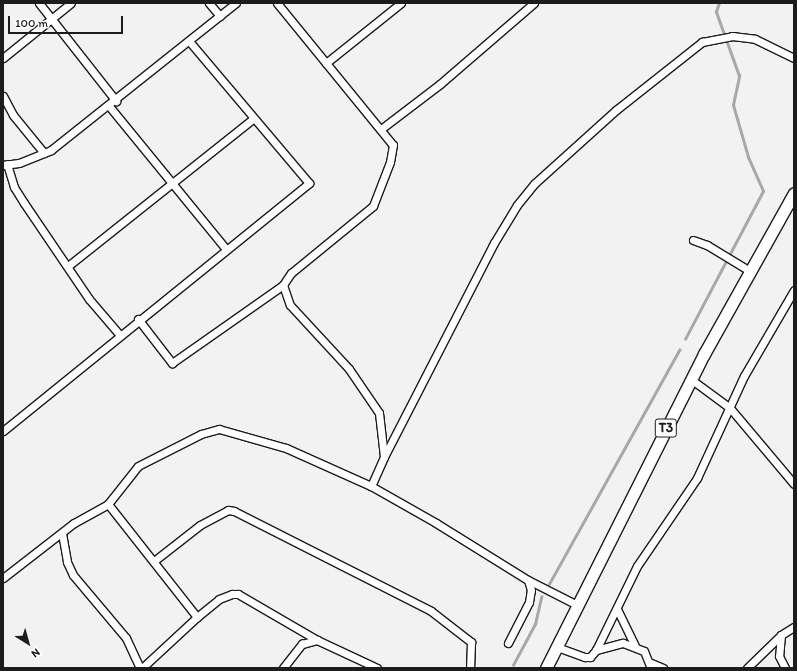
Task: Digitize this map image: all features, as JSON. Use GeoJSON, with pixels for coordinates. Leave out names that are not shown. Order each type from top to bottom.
{"type":"FeatureCollection","features":[{"type":"Feature","properties":{"kind":"highway","name":"T3"},"geometry":{"type":"LineString","coordinates":[[546,668],[692,380],[794,193]]}},
{"type":"Feature","properties":{"kind":"street"},"geometry":{"type":"LineString","coordinates":[[39,3],[116,100]]}},
{"type":"Feature","properties":{"kind":"street"},"geometry":{"type":"LineString","coordinates":[[3,58],[71,3]]}},
{"type":"Feature","properties":{"kind":"street"},"geometry":{"type":"LineString","coordinates":[[209,3],[220,16]]}},
{"type":"Feature","properties":{"kind":"street"},"geometry":{"type":"LineString","coordinates":[[119,334],[89,299],[18,193],[5,164],[44,154],[109,106],[236,3]]}},
{"type":"Feature","properties":{"kind":"street"},"geometry":{"type":"LineString","coordinates":[[138,320],[172,363],[283,285],[291,273],[373,206],[393,150],[393,145],[277,3]]}},
{"type":"Feature","properties":{"kind":"street"},"geometry":{"type":"LineString","coordinates":[[326,63],[401,3]]}},
{"type":"Feature","properties":{"kind":"street"},"geometry":{"type":"LineString","coordinates":[[381,129],[440,84],[534,3]]}},
{"type":"Feature","properties":{"kind":"street"},"geometry":{"type":"LineString","coordinates":[[371,486],[384,457],[452,323],[517,205],[571,149],[616,110],[702,42],[732,36],[755,39],[794,58]]}},
{"type":"Feature","properties":{"kind":"street"},"geometry":{"type":"LineString","coordinates":[[3,431],[23,416],[119,334],[309,183],[253,119],[189,41]]}},
{"type":"Feature","properties":{"kind":"street"},"geometry":{"type":"LineString","coordinates":[[3,96],[13,115],[44,154]]}},
{"type":"Feature","properties":{"kind":"street"},"geometry":{"type":"LineString","coordinates":[[109,106],[226,248]]}},
{"type":"Feature","properties":{"kind":"street"},"geometry":{"type":"LineString","coordinates":[[68,266],[253,119]]}},
{"type":"Feature","properties":{"kind":"street"},"geometry":{"type":"LineString","coordinates":[[692,240],[723,254],[750,272]]}},
{"type":"Feature","properties":{"kind":"street"},"geometry":{"type":"LineString","coordinates":[[283,285],[290,305],[349,369],[379,413],[384,457]]}},
{"type":"Feature","properties":{"kind":"street"},"geometry":{"type":"LineString","coordinates":[[557,647],[581,658],[590,656],[596,650],[637,566],[697,478],[744,376],[794,290]]}},
{"type":"Feature","properties":{"kind":"street"},"geometry":{"type":"LineString","coordinates":[[692,380],[730,408],[794,484]]}},
{"type":"Feature","properties":{"kind":"street"},"geometry":{"type":"LineString","coordinates":[[3,578],[80,518],[108,504],[138,466],[202,434],[219,429],[286,448],[371,486],[436,523],[528,580],[577,605]]}},
{"type":"Feature","properties":{"kind":"street"},"geometry":{"type":"LineString","coordinates":[[108,504],[197,617]]}},
{"type":"Feature","properties":{"kind":"street"},"geometry":{"type":"LineString","coordinates":[[154,561],[200,524],[228,510],[234,511],[431,611],[471,642],[470,668]]}},
{"type":"Feature","properties":{"kind":"street"},"geometry":{"type":"LineString","coordinates":[[62,533],[67,562],[73,575],[126,638],[141,668],[197,617],[226,595],[238,594],[317,640],[377,668]]}},
{"type":"Feature","properties":{"kind":"street"},"geometry":{"type":"LineString","coordinates":[[508,643],[529,602],[531,590],[528,580]]}},
{"type":"Feature","properties":{"kind":"street"},"geometry":{"type":"LineString","coordinates":[[617,609],[635,646]]}},
{"type":"Feature","properties":{"kind":"street"},"geometry":{"type":"LineString","coordinates":[[747,668],[781,635],[794,627]]}},
{"type":"Feature","properties":{"kind":"street"},"geometry":{"type":"LineString","coordinates":[[781,635],[779,656],[785,668]]}},
{"type":"Feature","properties":{"kind":"street"},"geometry":{"type":"LineString","coordinates":[[282,668],[302,644],[317,640]]}},
{"type":"Feature","properties":{"kind":"street"},"geometry":{"type":"LineString","coordinates":[[596,650],[623,643],[635,646],[644,651],[651,666],[663,668]]}},
{"type":"Feature","properties":{"kind":"waterway"},"geometry":{"type":"LineString","coordinates":[[685,339],[763,191],[748,157],[733,105],[739,76],[716,12],[719,3]]}},
{"type":"Feature","properties":{"kind":"waterway"},"geometry":{"type":"LineString","coordinates":[[549,584],[679,350]]}},
{"type":"Feature","properties":{"kind":"waterway"},"geometry":{"type":"LineString","coordinates":[[513,665],[535,624],[541,597]]}}]}
